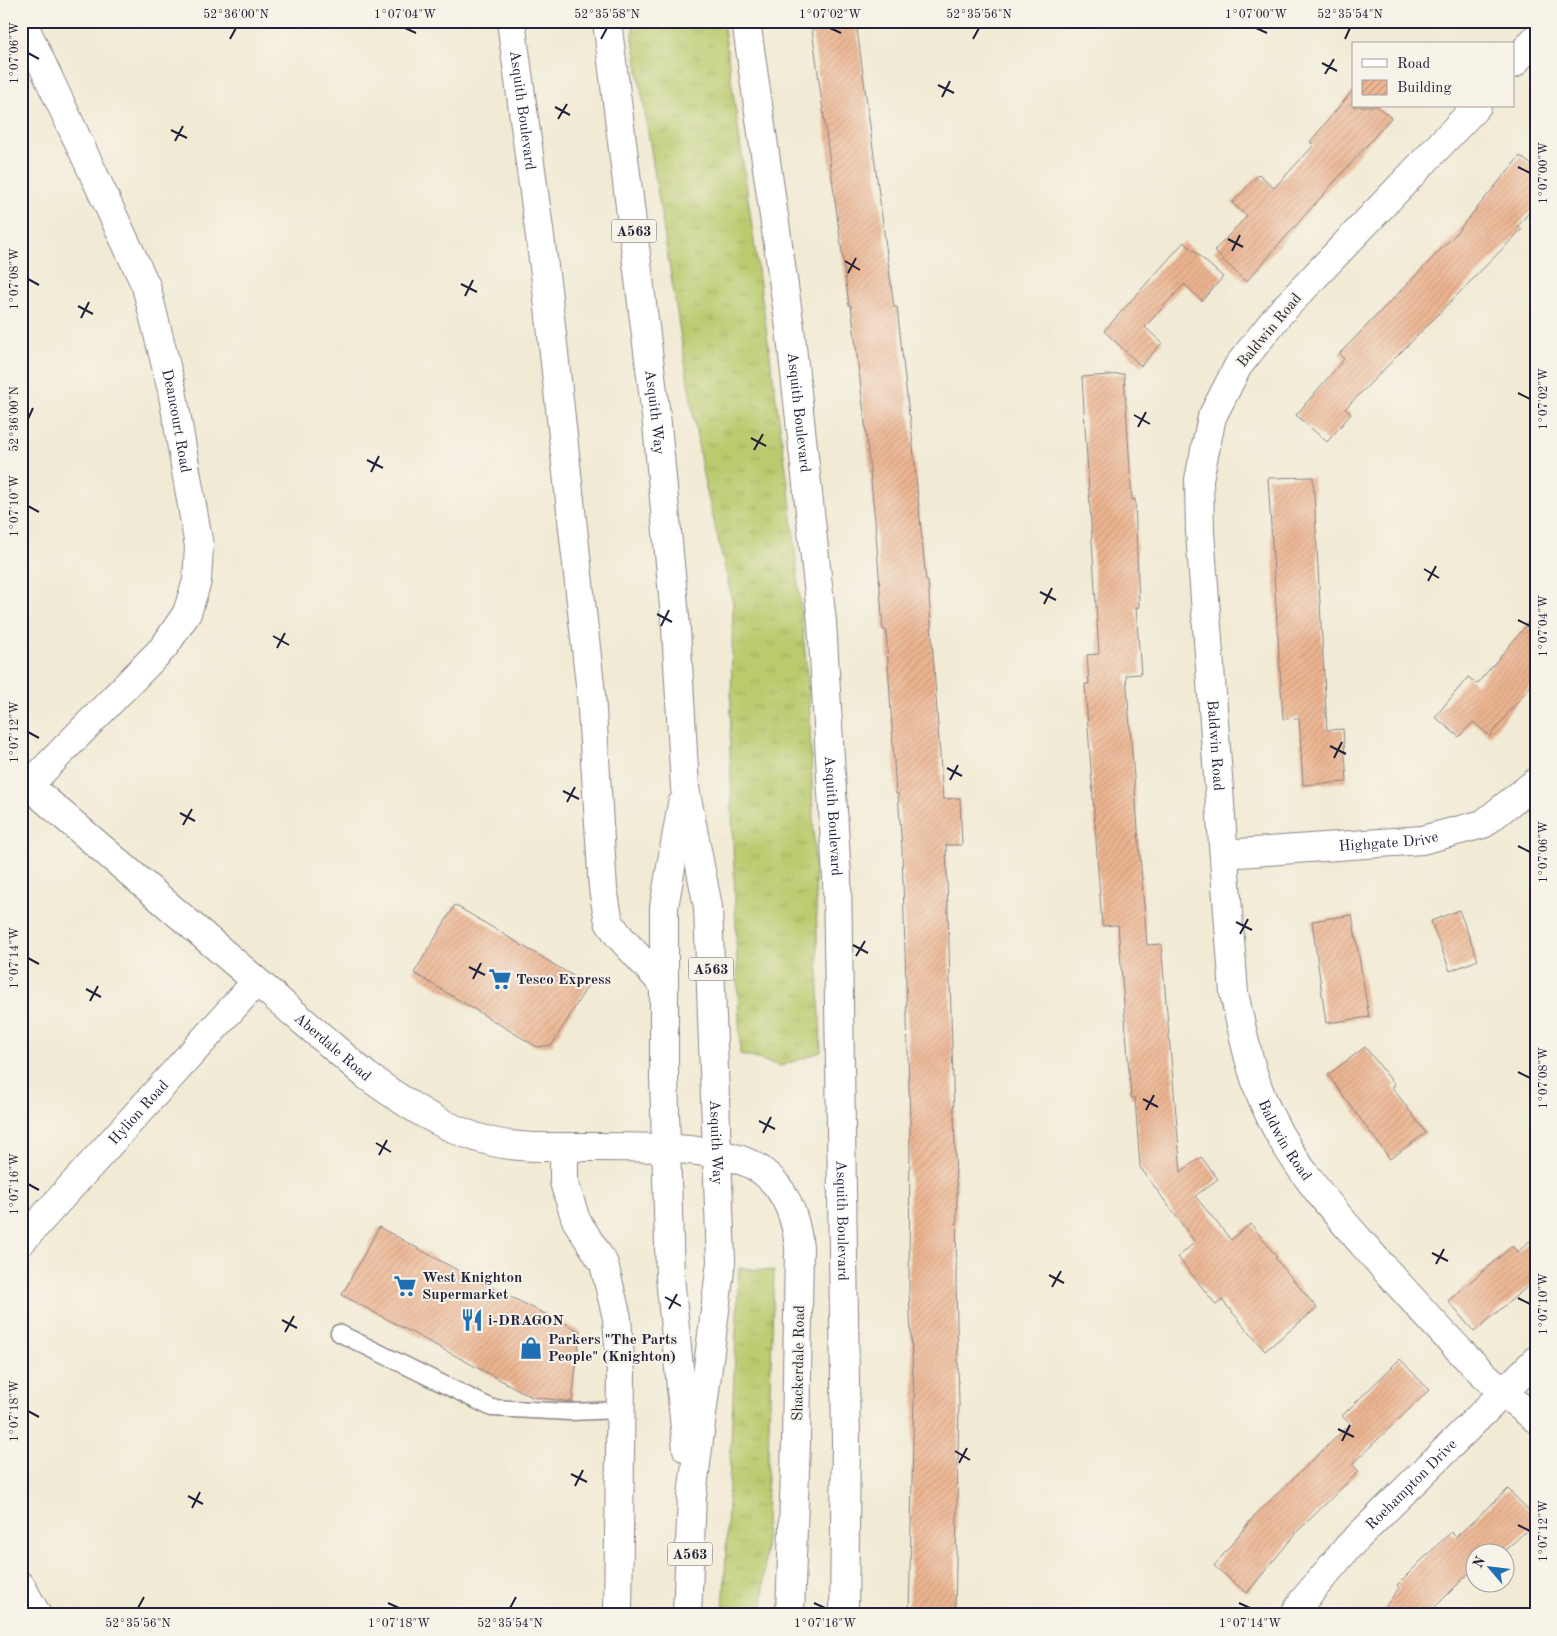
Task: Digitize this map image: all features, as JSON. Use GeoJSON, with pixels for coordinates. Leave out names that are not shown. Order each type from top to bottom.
{"type":"FeatureCollection","features":[{"type":"Feature","properties":{"kind":"main road","name":"Deancourt Road"},"geometry":{"type":"LineString","coordinates":[[22,21],[146,286],[172,390],[199,546],[197,582],[187,613],[164,647],[25,783]]}},
{"type":"Feature","properties":{"kind":"main road","name":"Asquith Boulevard"},"geometry":{"type":"LineString","coordinates":[[511,21],[547,289],[590,685],[603,888],[609,922],[619,936],[664,985]]}},
{"type":"Feature","properties":{"kind":"main road","name":"Asquith Boulevard"},"geometry":{"type":"LineString","coordinates":[[746,21],[790,328],[822,622],[837,878],[846,1441],[844,1615]]}},
{"type":"Feature","properties":{"kind":"main road","name":"Asquith Way"},"geometry":{"type":"LineString","coordinates":[[609,27],[657,424],[676,628],[685,788],[708,907],[716,1077],[716,1153],[721,1262],[692,1496],[687,1615]]}},
{"type":"Feature","properties":{"kind":"main road"},"geometry":{"type":"LineString","coordinates":[[1514,63],[1536,38]]}},
{"type":"Feature","properties":{"kind":"main road","name":"Baldwin Road"},"geometry":{"type":"LineString","coordinates":[[1475,108],[1279,314],[1238,366],[1212,417],[1199,479],[1200,514],[1234,993],[1248,1055],[1269,1116],[1292,1156],[1334,1212],[1464,1358],[1502,1394],[1536,1419]]}},
{"type":"Feature","properties":{"kind":"main road","name":"Highgate Drive"},"geometry":{"type":"LineString","coordinates":[[1224,854],[1422,840],[1483,824],[1536,782]]}},
{"type":"Feature","properties":{"kind":"main road","name":"Aberdale Road"},"geometry":{"type":"LineString","coordinates":[[25,783],[367,1076],[402,1101],[440,1123],[493,1142],[530,1148],[667,1148],[716,1153]]}},
{"type":"Feature","properties":{"kind":"main road","name":"Asquith Way"},"geometry":{"type":"LineString","coordinates":[[685,788],[664,907],[664,985],[670,1277],[692,1496]]}},
{"type":"Feature","properties":{"kind":"main road","name":"Hylion Road"},"geometry":{"type":"LineString","coordinates":[[21,1242],[256,982]]}},
{"type":"Feature","properties":{"kind":"main road"},"geometry":{"type":"LineString","coordinates":[[564,1147],[564,1182],[576,1220],[604,1264],[617,1318],[622,1374],[618,1615]]}},
{"type":"Feature","properties":{"kind":"main road","name":"Shackerdale Road"},"geometry":{"type":"LineString","coordinates":[[716,1153],[761,1170],[778,1185],[789,1206],[797,1230],[799,1285],[797,1422],[790,1615]]}},
{"type":"Feature","properties":{"kind":"main road","name":"Roehampton Drive"},"geometry":{"type":"LineString","coordinates":[[1294,1615],[1302,1602],[1348,1547],[1536,1360]]}},
{"type":"Feature","properties":{"kind":"main road"},"geometry":{"type":"LineString","coordinates":[[21,1586],[37,1615]]}},
{"type":"Feature","properties":{"kind":"lane"},"geometry":{"type":"LineString","coordinates":[[339,1333],[492,1408],[570,1412],[621,1410]]}},
{"type":"Feature","properties":{"kind":"green space"},"geometry":{"type":"Polygon","coordinates":[[[633,21],[723,21],[790,498],[809,694],[821,1052],[781,1066],[740,1054],[730,751],[733,603],[703,475],[633,39],[633,21]]]}},
{"type":"Feature","properties":{"kind":"green space"},"geometry":{"type":"Polygon","coordinates":[[[739,1268],[774,1271],[763,1615],[723,1615],[739,1268]]]}},
{"type":"Feature","properties":{"kind":"building"},"geometry":{"type":"Polygon","coordinates":[[[811,21],[856,21],[894,307],[897,307],[910,415],[926,581],[928,581],[943,799],[960,798],[962,845],[946,845],[957,1183],[956,1284],[959,1403],[955,1615],[909,1615],[914,1395],[909,1293],[910,1121],[902,848],[898,794],[896,794],[886,630],[883,630],[875,520],[864,414],[851,305],[849,305],[811,21]]]}},
{"type":"Feature","properties":{"kind":"building"},"geometry":{"type":"Polygon","coordinates":[[[1352,91],[1352,108],[1379,108],[1391,118],[1246,282],[1214,251],[1247,216],[1232,203],[1259,174],[1274,188],[1314,145],[1310,142],[1352,91]]]}},
{"type":"Feature","properties":{"kind":"building"},"geometry":{"type":"Polygon","coordinates":[[[1520,156],[1536,168],[1536,204],[1518,226],[1522,229],[1345,409],[1351,414],[1327,442],[1296,415],[1344,359],[1339,354],[1453,237],[1520,156]]]}},
{"type":"Feature","properties":{"kind":"building"},"geometry":{"type":"Polygon","coordinates":[[[1184,242],[1223,277],[1202,301],[1184,284],[1145,327],[1162,343],[1141,366],[1104,331],[1184,242]]]}},
{"type":"Feature","properties":{"kind":"building"},"geometry":{"type":"Polygon","coordinates":[[[1124,374],[1132,500],[1135,499],[1139,607],[1136,608],[1141,674],[1126,675],[1147,945],[1161,944],[1181,1172],[1201,1157],[1218,1179],[1195,1196],[1231,1240],[1251,1224],[1277,1257],[1275,1258],[1317,1308],[1265,1351],[1222,1300],[1216,1305],[1178,1257],[1195,1242],[1140,1167],[1135,1098],[1131,1098],[1118,925],[1102,926],[1085,684],[1089,684],[1087,655],[1099,654],[1082,377],[1124,374]]]}},
{"type":"Feature","properties":{"kind":"building"},"geometry":{"type":"Polygon","coordinates":[[[1313,477],[1327,730],[1343,729],[1347,782],[1303,785],[1299,718],[1283,719],[1268,478],[1313,477]]]}},
{"type":"Feature","properties":{"kind":"building"},"geometry":{"type":"Polygon","coordinates":[[[1536,614],[1536,679],[1490,736],[1473,722],[1459,737],[1435,717],[1468,677],[1477,684],[1536,614]]]}},
{"type":"Feature","properties":{"kind":"building","name":"Tesco Express"},"geometry":{"type":"Polygon","coordinates":[[[455,905],[588,985],[552,1045],[537,1047],[414,973],[455,905]]]}},
{"type":"Feature","properties":{"kind":"building"},"geometry":{"type":"Polygon","coordinates":[[[1459,910],[1478,960],[1450,971],[1431,921],[1459,910]]]}},
{"type":"Feature","properties":{"kind":"building"},"geometry":{"type":"Polygon","coordinates":[[[1352,915],[1369,1017],[1326,1023],[1312,921],[1352,915]]]}},
{"type":"Feature","properties":{"kind":"building"},"geometry":{"type":"Polygon","coordinates":[[[1365,1047],[1395,1085],[1392,1087],[1426,1133],[1390,1159],[1328,1075],[1365,1047]]]}},
{"type":"Feature","properties":{"kind":"building"},"geometry":{"type":"Polygon","coordinates":[[[379,1227],[468,1276],[580,1331],[572,1402],[532,1397],[342,1295],[379,1227]]]}},
{"type":"Feature","properties":{"kind":"building"},"geometry":{"type":"Polygon","coordinates":[[[1536,1235],[1536,1279],[1474,1332],[1448,1301],[1512,1246],[1518,1252],[1536,1235]]]}},
{"type":"Feature","properties":{"kind":"building"},"geometry":{"type":"Polygon","coordinates":[[[1400,1359],[1429,1390],[1352,1464],[1359,1471],[1297,1532],[1247,1593],[1214,1566],[1255,1515],[1350,1424],[1342,1416],[1400,1359]]]}},
{"type":"Feature","properties":{"kind":"building"},"geometry":{"type":"Polygon","coordinates":[[[1508,1489],[1536,1518],[1536,1522],[1512,1544],[1464,1544],[1464,1578],[1427,1615],[1379,1615],[1399,1588],[1397,1585],[1451,1532],[1456,1537],[1508,1489]]]}},
{"type":"Feature","properties":{"kind":"place","name":"Tesco Express"},"geometry":{"type":"Point","coordinates":[500,979]}},
{"type":"Feature","properties":{"kind":"place","name":"West Knighton Supermarket"},"geometry":{"type":"Point","coordinates":[405,1286]}},
{"type":"Feature","properties":{"kind":"place","name":"i-DRAGON"},"geometry":{"type":"Point","coordinates":[472,1320]}},
{"type":"Feature","properties":{"kind":"place","name":"Parkers \"The Parts People\" (Knighton)"},"geometry":{"type":"Point","coordinates":[531,1348]}}]}
